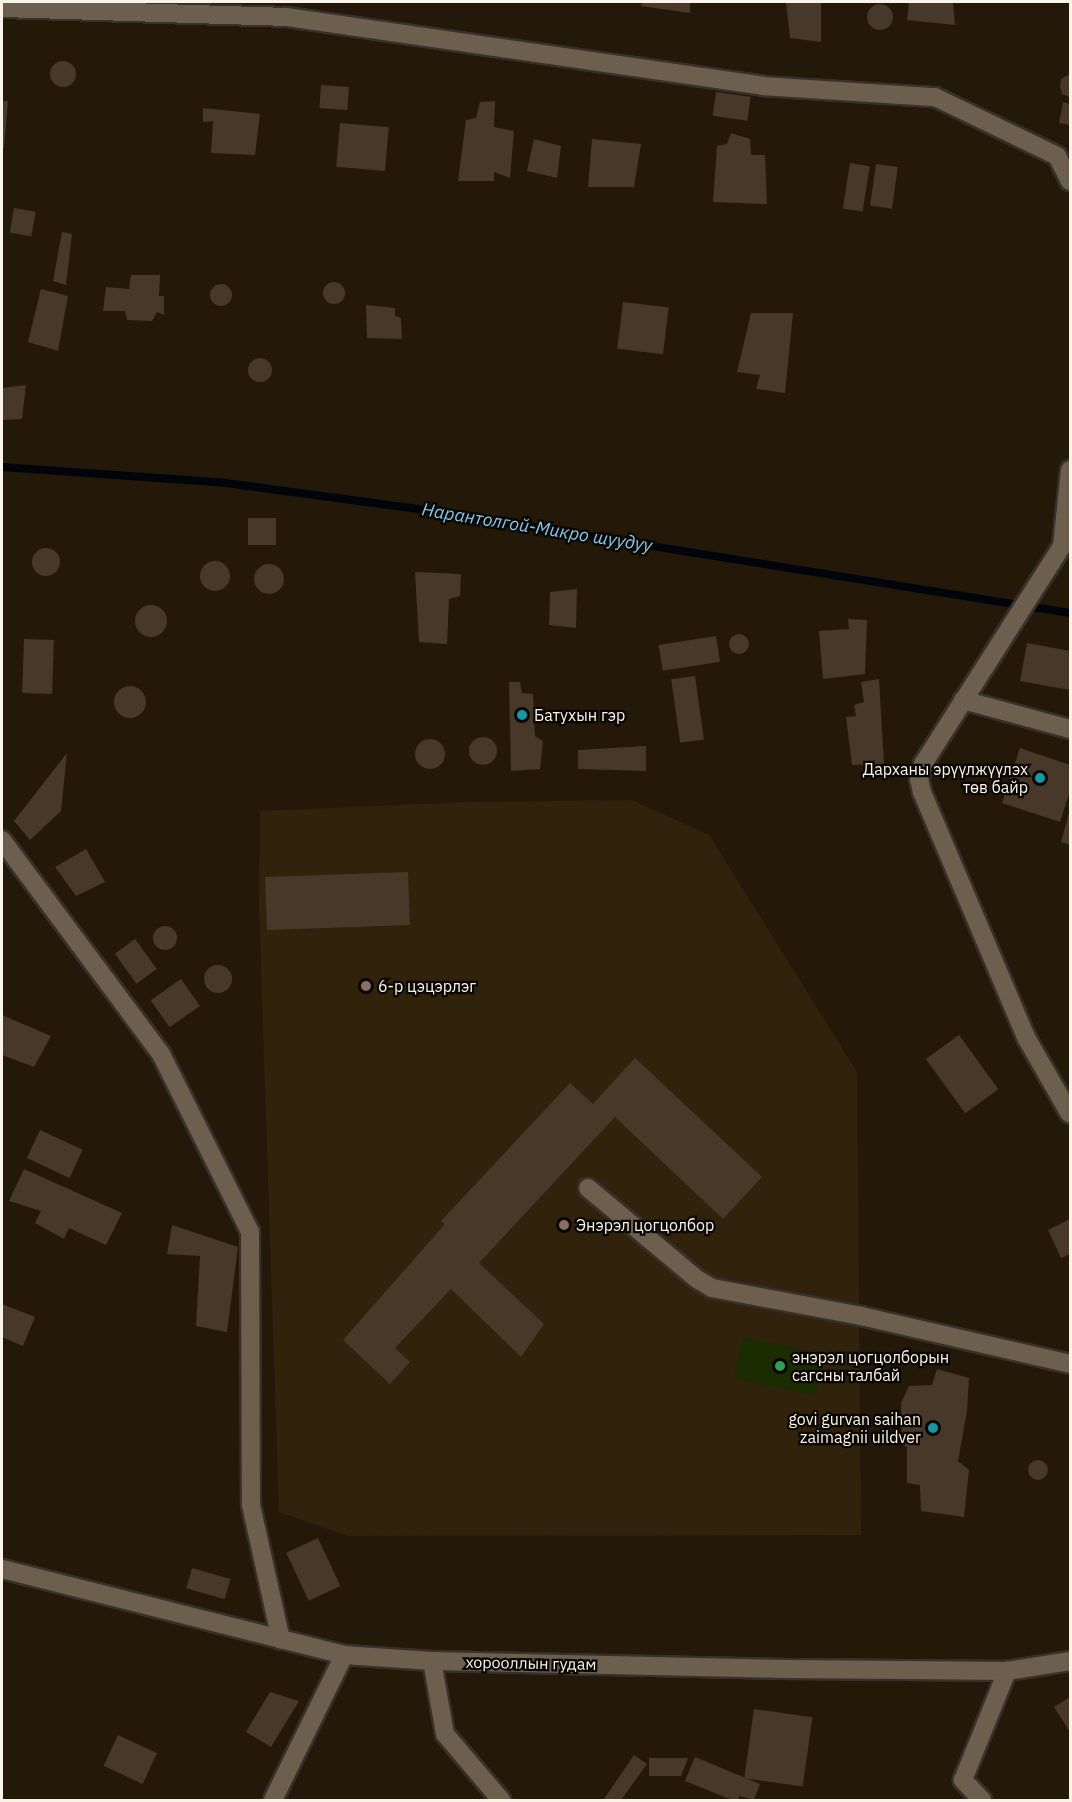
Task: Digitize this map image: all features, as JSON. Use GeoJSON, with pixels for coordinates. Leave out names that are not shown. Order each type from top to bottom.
{"type":"FeatureCollection","features":[{"type":"Feature","properties":{"kind":"main road"},"geometry":{"type":"LineString","coordinates":[[2,8],[286,17],[763,86],[935,97],[1057,156],[1071,181]]}},
{"type":"Feature","properties":{"kind":"main road"},"geometry":{"type":"LineString","coordinates":[[1071,470],[1062,546],[923,764],[919,778],[922,792],[1027,1039],[1071,1114]]}},
{"type":"Feature","properties":{"kind":"main road"},"geometry":{"type":"LineString","coordinates":[[963,700],[1071,729]]}},
{"type":"Feature","properties":{"kind":"main road"},"geometry":{"type":"LineString","coordinates":[[2,840],[161,1054],[250,1232],[251,1505],[281,1640]]}},
{"type":"Feature","properties":{"kind":"main road"},"geometry":{"type":"LineString","coordinates":[[588,1188],[697,1279],[712,1288],[861,1316],[1071,1365]]}},
{"type":"Feature","properties":{"kind":"main road","name":"хорооллын гудам"},"geometry":{"type":"LineString","coordinates":[[2,1569],[344,1655],[432,1661],[774,1669],[1007,1671],[1071,1662]]}},
{"type":"Feature","properties":{"kind":"main road"},"geometry":{"type":"LineString","coordinates":[[273,1800],[344,1655]]}},
{"type":"Feature","properties":{"kind":"main road"},"geometry":{"type":"LineString","coordinates":[[432,1661],[445,1734],[501,1800]]}},
{"type":"Feature","properties":{"kind":"main road"},"geometry":{"type":"LineString","coordinates":[[982,1800],[963,1780],[1007,1671]]}},
{"type":"Feature","properties":{"kind":"shaded area","name":"Энэрэл цогцолбор"},"geometry":{"type":"Polygon","coordinates":[[[632,800],[709,835],[857,1072],[861,1535],[348,1536],[279,1512],[259,907],[260,811],[468,802],[632,800]]]}},
{"type":"Feature","properties":{"kind":"green space","name":"энэрэл цогцолборын сагсны талбай"},"geometry":{"type":"Polygon","coordinates":[[[743,1337],[824,1354],[815,1395],[734,1378],[743,1337]]]}},
{"type":"Feature","properties":{"kind":"building"},"geometry":{"type":"Polygon","coordinates":[[[642,2],[690,2],[690,13],[641,6],[642,2]]]}},
{"type":"Feature","properties":{"kind":"building"},"geometry":{"type":"Polygon","coordinates":[[[786,2],[821,2],[821,42],[790,38],[786,2]]]}},
{"type":"Feature","properties":{"kind":"building"},"geometry":{"type":"Polygon","coordinates":[[[909,2],[953,2],[955,25],[907,20],[909,2]]]}},
{"type":"Feature","properties":{"kind":"building"},"geometry":{"type":"Polygon","coordinates":[[[880,4],[889,8],[893,17],[889,26],[880,30],[871,26],[867,17],[871,8],[880,4]]]}},
{"type":"Feature","properties":{"kind":"building"},"geometry":{"type":"Polygon","coordinates":[[[63,61],[72,65],[76,74],[72,83],[63,87],[54,83],[50,74],[54,65],[63,61]]]}},
{"type":"Feature","properties":{"kind":"building"},"geometry":{"type":"Polygon","coordinates":[[[1070,74],[1069,97],[1062,94],[1060,87],[1061,79],[1070,74]]]}},
{"type":"Feature","properties":{"kind":"building"},"geometry":{"type":"Polygon","coordinates":[[[321,85],[349,87],[347,110],[319,108],[321,85]]]}},
{"type":"Feature","properties":{"kind":"building"},"geometry":{"type":"Polygon","coordinates":[[[716,92],[751,97],[747,121],[713,116],[716,92]]]}},
{"type":"Feature","properties":{"kind":"building"},"geometry":{"type":"Polygon","coordinates":[[[2,101],[8,101],[4,148],[2,148],[2,101]]]}},
{"type":"Feature","properties":{"kind":"building"},"geometry":{"type":"Polygon","coordinates":[[[495,101],[494,127],[514,131],[510,178],[494,172],[494,181],[458,181],[466,120],[476,118],[480,102],[495,101]]]}},
{"type":"Feature","properties":{"kind":"building"},"geometry":{"type":"Polygon","coordinates":[[[1063,102],[1070,104],[1070,125],[1059,123],[1063,102]]]}},
{"type":"Feature","properties":{"kind":"building"},"geometry":{"type":"Polygon","coordinates":[[[203,108],[260,114],[255,155],[211,153],[213,121],[203,122],[203,108]]]}},
{"type":"Feature","properties":{"kind":"building"},"geometry":{"type":"Polygon","coordinates":[[[340,123],[389,127],[385,171],[336,167],[340,123]]]}},
{"type":"Feature","properties":{"kind":"building"},"geometry":{"type":"Polygon","coordinates":[[[731,133],[750,139],[751,155],[765,155],[767,204],[713,202],[717,146],[727,144],[731,133]]]}},
{"type":"Feature","properties":{"kind":"building"},"geometry":{"type":"Polygon","coordinates":[[[534,139],[561,146],[557,178],[527,171],[534,139]]]}},
{"type":"Feature","properties":{"kind":"building"},"geometry":{"type":"Polygon","coordinates":[[[592,139],[641,144],[634,187],[588,187],[592,139]]]}},
{"type":"Feature","properties":{"kind":"building"},"geometry":{"type":"Polygon","coordinates":[[[850,163],[870,166],[863,212],[843,208],[850,163]]]}},
{"type":"Feature","properties":{"kind":"building"},"geometry":{"type":"Polygon","coordinates":[[[876,164],[898,167],[892,209],[870,206],[876,164]]]}},
{"type":"Feature","properties":{"kind":"building"},"geometry":{"type":"Polygon","coordinates":[[[14,208],[36,212],[31,236],[10,233],[14,208]]]}},
{"type":"Feature","properties":{"kind":"building"},"geometry":{"type":"Polygon","coordinates":[[[62,232],[72,234],[66,285],[53,281],[62,232]]]}},
{"type":"Feature","properties":{"kind":"building"},"geometry":{"type":"Polygon","coordinates":[[[131,275],[160,275],[159,296],[164,296],[164,315],[157,312],[152,321],[127,320],[125,311],[103,311],[106,287],[129,289],[131,275]]]}},
{"type":"Feature","properties":{"kind":"building"},"geometry":{"type":"Polygon","coordinates":[[[334,282],[342,285],[345,293],[342,301],[334,304],[326,301],[323,293],[326,285],[334,282]]]}},
{"type":"Feature","properties":{"kind":"building"},"geometry":{"type":"Polygon","coordinates":[[[217,284],[225,284],[232,291],[232,299],[225,306],[217,306],[210,299],[210,291],[217,284]]]}},
{"type":"Feature","properties":{"kind":"building"},"geometry":{"type":"Polygon","coordinates":[[[41,289],[68,296],[58,351],[28,342],[41,289]]]}},
{"type":"Feature","properties":{"kind":"building"},"geometry":{"type":"Polygon","coordinates":[[[623,302],[669,308],[663,354],[617,349],[623,302]]]}},
{"type":"Feature","properties":{"kind":"building"},"geometry":{"type":"Polygon","coordinates":[[[366,305],[395,308],[395,316],[401,318],[402,339],[367,338],[366,305]]]}},
{"type":"Feature","properties":{"kind":"building"},"geometry":{"type":"Polygon","coordinates":[[[751,313],[793,313],[785,393],[756,389],[760,375],[737,372],[751,313]]]}},
{"type":"Feature","properties":{"kind":"building"},"geometry":{"type":"Polygon","coordinates":[[[260,358],[269,361],[272,370],[269,379],[260,382],[251,379],[248,370],[251,361],[260,358]]]}},
{"type":"Feature","properties":{"kind":"building"},"geometry":{"type":"Polygon","coordinates":[[[26,385],[22,419],[2,420],[2,388],[26,385]]]}},
{"type":"Feature","properties":{"kind":"building"},"geometry":{"type":"Polygon","coordinates":[[[248,518],[276,518],[276,545],[248,545],[248,518]]]}},
{"type":"Feature","properties":{"kind":"building"},"geometry":{"type":"Polygon","coordinates":[[[46,548],[56,552],[60,562],[56,572],[46,576],[36,572],[32,562],[36,552],[46,548]]]}},
{"type":"Feature","properties":{"kind":"building"},"geometry":{"type":"Polygon","coordinates":[[[215,561],[221,562],[229,570],[229,582],[221,590],[215,591],[209,590],[201,582],[200,576],[201,570],[209,562],[215,561]]]}},
{"type":"Feature","properties":{"kind":"building"},"geometry":{"type":"Polygon","coordinates":[[[269,564],[280,568],[284,579],[280,590],[269,594],[258,590],[254,579],[258,568],[269,564]]]}},
{"type":"Feature","properties":{"kind":"building"},"geometry":{"type":"Polygon","coordinates":[[[415,572],[461,574],[460,596],[449,599],[447,644],[419,642],[415,572]]]}},
{"type":"Feature","properties":{"kind":"building"},"geometry":{"type":"Polygon","coordinates":[[[577,589],[576,628],[549,625],[550,592],[577,589]]]}},
{"type":"Feature","properties":{"kind":"building"},"geometry":{"type":"Polygon","coordinates":[[[151,605],[163,609],[167,621],[163,633],[151,637],[139,633],[135,621],[139,609],[151,605]]]}},
{"type":"Feature","properties":{"kind":"building"},"geometry":{"type":"Polygon","coordinates":[[[848,619],[867,620],[865,674],[823,679],[819,631],[849,629],[848,619]]]}},
{"type":"Feature","properties":{"kind":"building"},"geometry":{"type":"Polygon","coordinates":[[[739,634],[746,637],[749,644],[746,651],[739,654],[732,651],[729,644],[732,637],[739,634]]]}},
{"type":"Feature","properties":{"kind":"building"},"geometry":{"type":"Polygon","coordinates":[[[716,636],[720,662],[663,671],[659,645],[716,636]]]}},
{"type":"Feature","properties":{"kind":"building"},"geometry":{"type":"Polygon","coordinates":[[[24,639],[54,640],[52,694],[22,693],[24,639]]]}},
{"type":"Feature","properties":{"kind":"building"},"geometry":{"type":"Polygon","coordinates":[[[1027,643],[1070,651],[1070,690],[1020,681],[1027,643]]]}},
{"type":"Feature","properties":{"kind":"building"},"geometry":{"type":"Polygon","coordinates":[[[695,676],[704,739],[680,743],[671,679],[695,676]]]}},
{"type":"Feature","properties":{"kind":"building"},"geometry":{"type":"Polygon","coordinates":[[[879,679],[884,764],[852,765],[846,717],[856,716],[854,705],[864,702],[861,682],[879,679]]]}},
{"type":"Feature","properties":{"kind":"building","name":"Батухын гэр"},"geometry":{"type":"Polygon","coordinates":[[[509,682],[520,682],[522,693],[533,694],[535,736],[543,741],[540,769],[511,771],[509,682]]]}},
{"type":"Feature","properties":{"kind":"building"},"geometry":{"type":"Polygon","coordinates":[[[130,686],[141,691],[146,702],[141,713],[130,718],[119,713],[114,702],[119,691],[130,686]]]}},
{"type":"Feature","properties":{"kind":"building"},"geometry":{"type":"Polygon","coordinates":[[[483,737],[493,741],[497,751],[493,761],[483,765],[473,761],[469,751],[473,741],[483,737]]]}},
{"type":"Feature","properties":{"kind":"building"},"geometry":{"type":"Polygon","coordinates":[[[430,739],[441,743],[445,754],[441,765],[430,769],[419,765],[415,754],[419,743],[430,739]]]}},
{"type":"Feature","properties":{"kind":"building"},"geometry":{"type":"Polygon","coordinates":[[[646,746],[646,771],[578,769],[578,750],[646,746]]]}},
{"type":"Feature","properties":{"kind":"building","name":"Дарханы эрүүлжүүлэх төв байр"},"geometry":{"type":"Polygon","coordinates":[[[1020,748],[1070,765],[1070,791],[1060,822],[1002,803],[1020,748]]]}},
{"type":"Feature","properties":{"kind":"building"},"geometry":{"type":"Polygon","coordinates":[[[67,753],[61,811],[30,840],[14,821],[67,753]]]}},
{"type":"Feature","properties":{"kind":"building"},"geometry":{"type":"Polygon","coordinates":[[[1070,809],[1070,845],[1061,842],[1070,809]]]}},
{"type":"Feature","properties":{"kind":"building"},"geometry":{"type":"Polygon","coordinates":[[[86,849],[105,882],[76,896],[55,867],[86,849]]]}},
{"type":"Feature","properties":{"kind":"building"},"geometry":{"type":"Polygon","coordinates":[[[408,872],[410,925],[267,930],[265,877],[408,872]]]}},
{"type":"Feature","properties":{"kind":"building"},"geometry":{"type":"Polygon","coordinates":[[[165,926],[173,930],[177,938],[173,946],[165,950],[157,946],[153,938],[157,930],[165,926]]]}},
{"type":"Feature","properties":{"kind":"building"},"geometry":{"type":"Polygon","coordinates":[[[135,939],[157,969],[137,984],[115,954],[135,939]]]}},
{"type":"Feature","properties":{"kind":"building"},"geometry":{"type":"Polygon","coordinates":[[[218,965],[228,969],[232,979],[228,989],[218,993],[208,989],[204,979],[208,969],[218,965]]]}},
{"type":"Feature","properties":{"kind":"building"},"geometry":{"type":"Polygon","coordinates":[[[181,979],[200,1006],[170,1027],[151,1000],[181,979]]]}},
{"type":"Feature","properties":{"kind":"building"},"geometry":{"type":"Polygon","coordinates":[[[2,1015],[51,1036],[34,1067],[2,1055],[2,1015]]]}},
{"type":"Feature","properties":{"kind":"building"},"geometry":{"type":"Polygon","coordinates":[[[959,1035],[998,1089],[965,1113],[926,1059],[959,1035]]]}},
{"type":"Feature","properties":{"kind":"building"},"geometry":{"type":"Polygon","coordinates":[[[635,1058],[762,1177],[723,1219],[615,1117],[479,1263],[544,1324],[521,1357],[451,1289],[395,1348],[410,1362],[390,1384],[343,1340],[445,1224],[441,1221],[570,1083],[593,1104],[635,1058]]]}},
{"type":"Feature","properties":{"kind":"building"},"geometry":{"type":"Polygon","coordinates":[[[40,1130],[83,1150],[69,1178],[27,1158],[40,1130]]]}},
{"type":"Feature","properties":{"kind":"building"},"geometry":{"type":"Polygon","coordinates":[[[24,1169],[122,1213],[106,1245],[69,1228],[64,1239],[35,1223],[41,1211],[9,1201],[24,1169]]]}},
{"type":"Feature","properties":{"kind":"building"},"geometry":{"type":"Polygon","coordinates":[[[1070,1219],[1070,1254],[1061,1258],[1048,1230],[1070,1219]]]}},
{"type":"Feature","properties":{"kind":"building"},"geometry":{"type":"Polygon","coordinates":[[[172,1225],[238,1247],[227,1332],[196,1326],[200,1256],[167,1254],[172,1225]]]}},
{"type":"Feature","properties":{"kind":"building"},"geometry":{"type":"Polygon","coordinates":[[[2,1304],[35,1317],[23,1346],[2,1337],[2,1304]]]}},
{"type":"Feature","properties":{"kind":"building","name":"govi gurvan saihan zaimagnii uildver"},"geometry":{"type":"Polygon","coordinates":[[[937,1369],[969,1378],[967,1411],[958,1461],[969,1470],[964,1517],[921,1511],[920,1485],[907,1483],[907,1447],[902,1445],[901,1403],[909,1386],[932,1385],[937,1369]]]}},
{"type":"Feature","properties":{"kind":"building"},"geometry":{"type":"Polygon","coordinates":[[[1038,1460],[1045,1463],[1048,1470],[1045,1477],[1038,1480],[1031,1477],[1028,1470],[1031,1463],[1038,1460]]]}},
{"type":"Feature","properties":{"kind":"building"},"geometry":{"type":"Polygon","coordinates":[[[318,1538],[340,1586],[309,1601],[286,1553],[318,1538]]]}},
{"type":"Feature","properties":{"kind":"building"},"geometry":{"type":"Polygon","coordinates":[[[192,1568],[230,1579],[225,1599],[186,1588],[192,1568]]]}},
{"type":"Feature","properties":{"kind":"building"},"geometry":{"type":"Polygon","coordinates":[[[270,1692],[299,1701],[271,1747],[246,1732],[270,1692]]]}},
{"type":"Feature","properties":{"kind":"building"},"geometry":{"type":"Polygon","coordinates":[[[1070,1697],[1070,1732],[1054,1707],[1070,1697]]]}},
{"type":"Feature","properties":{"kind":"building"},"geometry":{"type":"Polygon","coordinates":[[[754,1709],[812,1717],[803,1787],[744,1778],[754,1709]]]}},
{"type":"Feature","properties":{"kind":"building"},"geometry":{"type":"Polygon","coordinates":[[[118,1735],[157,1753],[143,1784],[104,1766],[118,1735]]]}},
{"type":"Feature","properties":{"kind":"building"},"geometry":{"type":"Polygon","coordinates":[[[634,1755],[647,1764],[621,1800],[604,1799],[634,1755]]]}},
{"type":"Feature","properties":{"kind":"building"},"geometry":{"type":"Polygon","coordinates":[[[695,1757],[760,1784],[754,1800],[739,1796],[738,1800],[732,1800],[685,1781],[695,1757]]]}},
{"type":"Feature","properties":{"kind":"building"},"geometry":{"type":"Polygon","coordinates":[[[649,1758],[688,1758],[681,1776],[649,1776],[649,1758]]]}},
{"type":"Feature","properties":{"kind":"waterway","name":"Нарантолгой-Микро шуудуу"},"geometry":{"type":"LineString","coordinates":[[2,467],[218,482],[433,511],[1070,613]]}},
{"type":"Feature","properties":{"kind":"place","name":"Батухын гэр"},"geometry":{"type":"Point","coordinates":[522,715]}},
{"type":"Feature","properties":{"kind":"place","name":"Дарханы эрүүлжүүлэх төв байр"},"geometry":{"type":"Point","coordinates":[1040,778]}},
{"type":"Feature","properties":{"kind":"place","name":"6-р цэцэрлэг"},"geometry":{"type":"Point","coordinates":[366,986]}},
{"type":"Feature","properties":{"kind":"place","name":"Энэрэл цогцолбор"},"geometry":{"type":"Point","coordinates":[564,1225]}},
{"type":"Feature","properties":{"kind":"place","name":"энэрэл цогцолборын сагсны талбай"},"geometry":{"type":"Point","coordinates":[780,1366]}},
{"type":"Feature","properties":{"kind":"place","name":"govi gurvan saihan zaimagnii uildver"},"geometry":{"type":"Point","coordinates":[933,1428]}}]}
